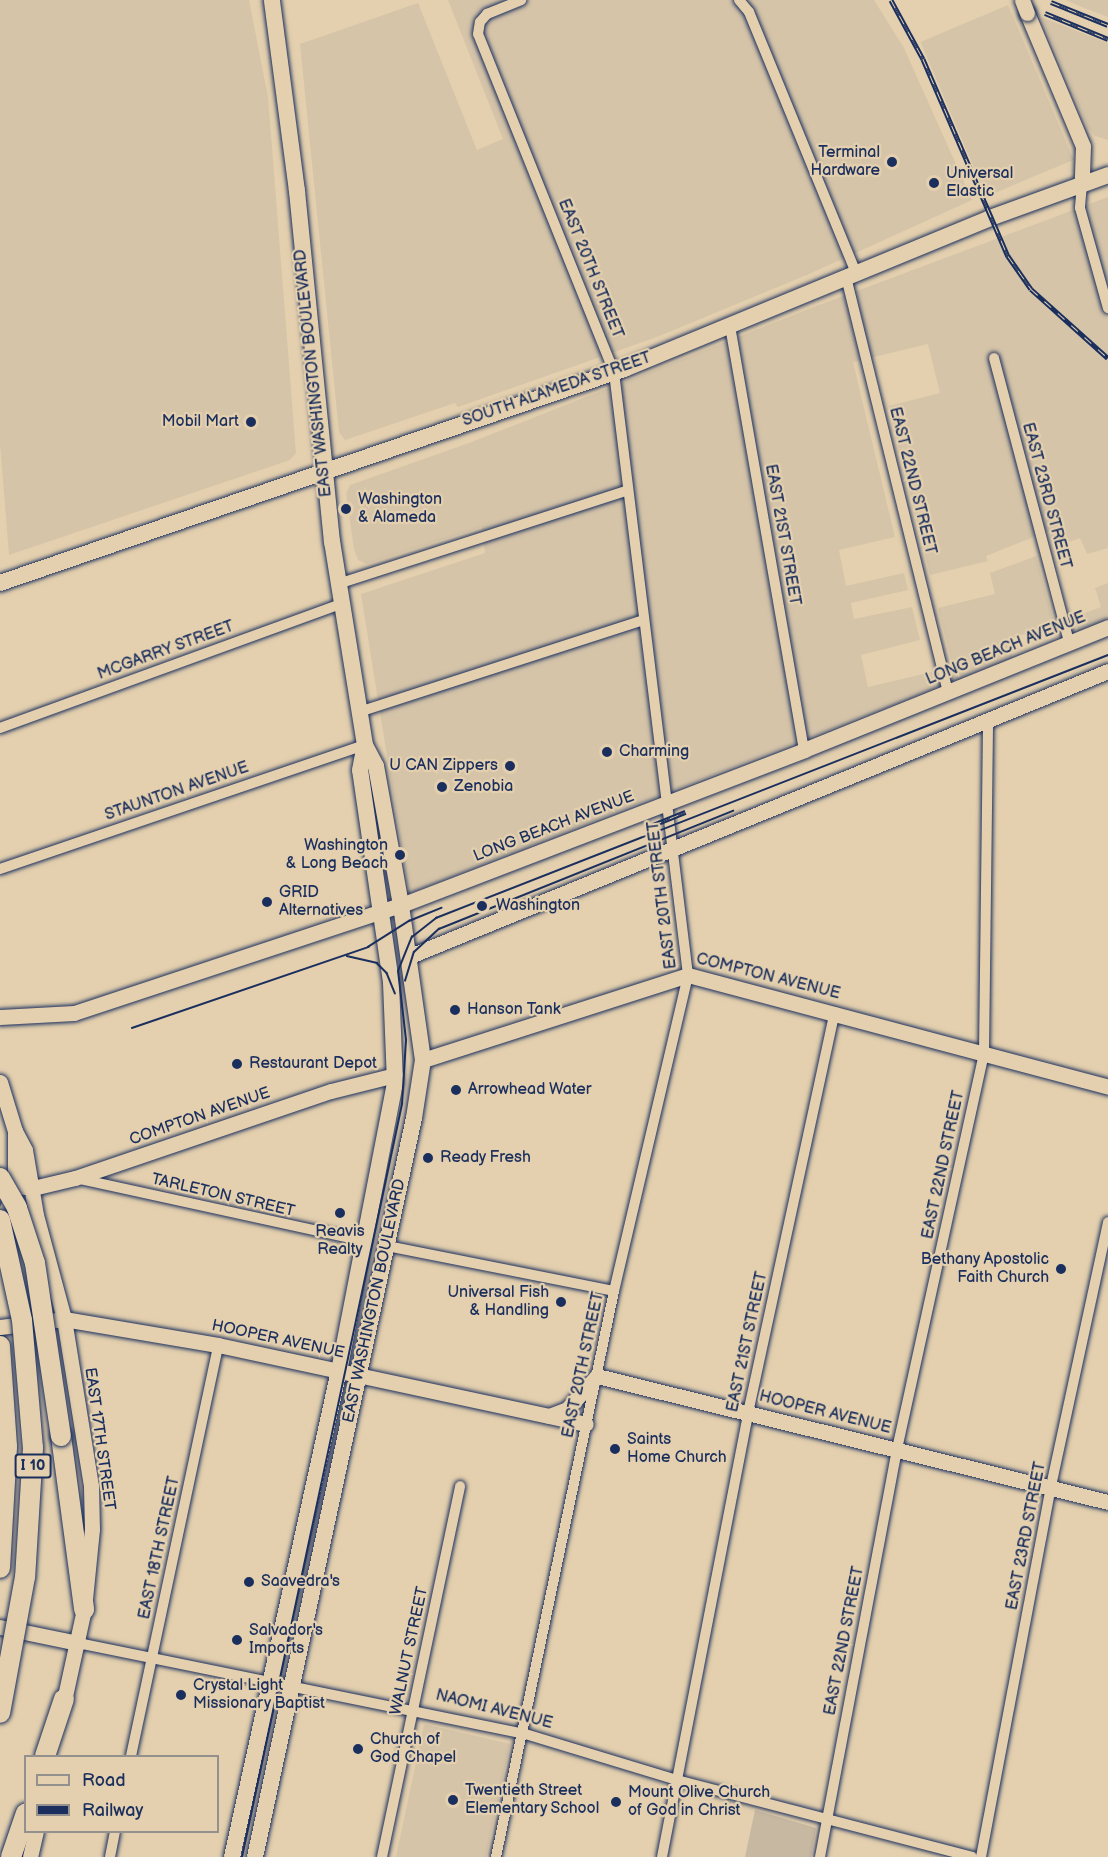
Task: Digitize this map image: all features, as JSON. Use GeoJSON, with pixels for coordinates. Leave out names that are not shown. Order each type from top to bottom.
{"type":"FeatureCollection","features":[{"type":"Feature","properties":{"kind":"highway"},"geometry":{"type":"LineString","coordinates":[[8,1182],[35,1263],[84,1609]]}},
{"type":"Feature","properties":{"kind":"highway","name":"I 10"},"geometry":{"type":"LineString","coordinates":[[0,1220],[22,1320],[33,1448],[25,1578],[0,1713]]}},
{"type":"Feature","properties":{"kind":"highway","name":"I 10"},"geometry":{"type":"LineString","coordinates":[[0,1346],[7,1447],[0,1568]]}},
{"type":"Feature","properties":{"kind":"highway"},"geometry":{"type":"LineString","coordinates":[[45,1755],[64,1699]]}},
{"type":"Feature","properties":{"kind":"highway"},"geometry":{"type":"LineString","coordinates":[[10,1857],[24,1818]]}},
{"type":"Feature","properties":{"kind":"main road","name":"EAST WASHINGTON BOULEVARD"},"geometry":{"type":"LineString","coordinates":[[255,1857],[387,1246],[423,1060],[416,953],[401,905],[376,766],[365,745],[358,712],[338,584],[322,471],[297,191],[272,0]]}},
{"type":"Feature","properties":{"kind":"main road","name":"SOUTH ALAMEDA STREET"},"geometry":{"type":"LineString","coordinates":[[0,583],[614,372],[1107,174]]}},
{"type":"Feature","properties":{"kind":"main road","name":"EAST WASHINGTON BOULEVARD"},"geometry":{"type":"LineString","coordinates":[[232,1857],[339,1371],[395,1075],[393,1003],[360,770],[365,745]]}},
{"type":"Feature","properties":{"kind":"main road"},"geometry":{"type":"LineString","coordinates":[[384,933],[395,953],[416,953]]}},
{"type":"Feature","properties":{"kind":"street","name":"EAST 20TH STREET"},"geometry":{"type":"LineString","coordinates":[[496,1857],[614,1291],[688,975],[626,491],[614,372],[478,34],[480,22],[487,14],[521,0]]}},
{"type":"Feature","properties":{"kind":"street","name":"EAST 22ND STREET"},"geometry":{"type":"LineString","coordinates":[[739,0],[749,12],[851,275],[948,692]]}},
{"type":"Feature","properties":{"kind":"street"},"geometry":{"type":"LineString","coordinates":[[1025,6],[1083,146],[1080,208],[1108,308]]}},
{"type":"Feature","properties":{"kind":"street","name":"EAST 21ST STREET"},"geometry":{"type":"LineString","coordinates":[[730,326],[804,750]]}},
{"type":"Feature","properties":{"kind":"street","name":"EAST 23RD STREET"},"geometry":{"type":"LineString","coordinates":[[994,358],[1069,642]]}},
{"type":"Feature","properties":{"kind":"street"},"geometry":{"type":"LineString","coordinates":[[338,584],[626,491]]}},
{"type":"Feature","properties":{"kind":"street","name":"MCGARRY STREET"},"geometry":{"type":"LineString","coordinates":[[0,728],[341,604]]}},
{"type":"Feature","properties":{"kind":"street"},"geometry":{"type":"LineString","coordinates":[[358,712],[643,620]]}},
{"type":"Feature","properties":{"kind":"street","name":"LONG BEACH AVENUE"},"geometry":{"type":"LineString","coordinates":[[0,1017],[74,1013],[401,905],[804,750],[1108,627]]}},
{"type":"Feature","properties":{"kind":"street"},"geometry":{"type":"LineString","coordinates":[[416,953],[1108,671]]}},
{"type":"Feature","properties":{"kind":"street","name":"EAST 22ND STREET"},"geometry":{"type":"LineString","coordinates":[[820,1857],[897,1449],[984,1053],[988,720]]}},
{"type":"Feature","properties":{"kind":"street","name":"STAUNTON AVENUE"},"geometry":{"type":"LineString","coordinates":[[0,868],[365,745]]}},
{"type":"Feature","properties":{"kind":"street","name":"COMPTON AVENUE"},"geometry":{"type":"LineString","coordinates":[[423,1060],[688,975],[835,1012],[1108,1087]]}},
{"type":"Feature","properties":{"kind":"street","name":"EAST 21ST STREET"},"geometry":{"type":"LineString","coordinates":[[662,1857],[748,1413],[835,1012]]}},
{"type":"Feature","properties":{"kind":"street","name":"COMPTON AVENUE"},"geometry":{"type":"LineString","coordinates":[[8,1182],[33,1188],[75,1178],[331,1091],[395,1075]]}},
{"type":"Feature","properties":{"kind":"street"},"geometry":{"type":"LineString","coordinates":[[0,1082],[15,1131],[0,1228]]}},
{"type":"Feature","properties":{"kind":"street","name":"EAST 17TH STREET"},"geometry":{"type":"LineString","coordinates":[[15,1131],[25,1150],[36,1215],[64,1319],[91,1486],[92,1529],[84,1609],[52,1755]]}},
{"type":"Feature","properties":{"kind":"street","name":"TARLETON STREET"},"geometry":{"type":"LineString","coordinates":[[75,1178],[365,1241]]}},
{"type":"Feature","properties":{"kind":"street","name":"EAST 23RD STREET"},"geometry":{"type":"LineString","coordinates":[[981,1857],[1051,1486],[1108,1221]]}},
{"type":"Feature","properties":{"kind":"street"},"geometry":{"type":"LineString","coordinates":[[387,1246],[614,1291]]}},
{"type":"Feature","properties":{"kind":"street","name":"HOOPER AVENUE"},"geometry":{"type":"LineString","coordinates":[[0,1328],[64,1319],[218,1345],[586,1424]]}},
{"type":"Feature","properties":{"kind":"street","name":"EAST 18TH STREET"},"geometry":{"type":"LineString","coordinates":[[131,1755],[218,1345]]}},
{"type":"Feature","properties":{"kind":"street"},"geometry":{"type":"LineString","coordinates":[[548,1416],[567,1409],[597,1376]]}},
{"type":"Feature","properties":{"kind":"street","name":"HOOPER AVENUE"},"geometry":{"type":"LineString","coordinates":[[597,1376],[1051,1486],[1108,1502]]}},
{"type":"Feature","properties":{"kind":"street","name":"WALNUT STREET"},"geometry":{"type":"LineString","coordinates":[[382,1857],[460,1486]]}},
{"type":"Feature","properties":{"kind":"street","name":"NAOMI AVENUE"},"geometry":{"type":"LineString","coordinates":[[0,1627],[413,1709],[522,1733],[677,1780],[828,1817],[972,1857]]}},
{"type":"Feature","properties":{"kind":"street"},"geometry":{"type":"LineString","coordinates":[[30,1857],[36,1833]]}},
{"type":"Feature","properties":{"kind":"street"},"geometry":{"type":"LineString","coordinates":[[110,1857],[115,1833]]}},
{"type":"Feature","properties":{"kind":"shaded area"},"geometry":{"type":"Polygon","coordinates":[[[0,0],[249,0],[268,97],[296,453],[290,460],[9,555],[0,444],[0,0]]]}},
{"type":"Feature","properties":{"kind":"shaded area"},"geometry":{"type":"Polygon","coordinates":[[[448,0],[874,0],[904,48],[972,200],[807,275],[657,337],[458,407],[455,403],[345,440],[339,432],[300,44],[418,3],[477,150],[503,139],[448,0]]]}},
{"type":"Feature","properties":{"kind":"shaded area"},"geometry":{"type":"Polygon","coordinates":[[[1066,0],[1108,0],[1108,17],[1079,6],[1066,0]]]}},
{"type":"Feature","properties":{"kind":"shaded area"},"geometry":{"type":"Polygon","coordinates":[[[1008,5],[1074,160],[986,197],[921,42],[1008,5]]]}},
{"type":"Feature","properties":{"kind":"shaded area"},"geometry":{"type":"Polygon","coordinates":[[[1041,17],[1108,43],[1108,140],[1095,136],[1088,128],[1041,17]]]}},
{"type":"Feature","properties":{"kind":"shaded area"},"geometry":{"type":"Polygon","coordinates":[[[1108,197],[1108,548],[1087,554],[1080,538],[1055,547],[1049,531],[986,556],[988,561],[930,575],[889,406],[940,393],[928,344],[853,362],[895,537],[839,550],[846,586],[904,573],[908,590],[851,603],[854,619],[912,607],[920,640],[861,655],[868,687],[953,667],[938,608],[995,594],[990,573],[1036,556],[1054,622],[1009,640],[1013,658],[409,893],[361,594],[485,553],[482,527],[366,564],[358,560],[354,549],[346,494],[350,485],[469,443],[814,307],[1108,197]]]}},
{"type":"Feature","properties":{"kind":"shaded area"},"geometry":{"type":"Polygon","coordinates":[[[1108,583],[1108,619],[1079,631],[1074,617],[1101,607],[1095,588],[1108,583]]]}},
{"type":"Feature","properties":{"kind":"shaded area","name":"Twentieth Street Elementary School"},"geometry":{"type":"Polygon","coordinates":[[[424,1724],[510,1744],[486,1857],[396,1857],[424,1724]]]}},
{"type":"Feature","properties":{"kind":"shaded area"},"geometry":{"type":"Polygon","coordinates":[[[755,1810],[816,1828],[811,1857],[745,1857],[755,1810]]]}},
{"type":"Feature","properties":{"kind":"tram line"},"geometry":{"type":"LineString","coordinates":[[242,1857],[402,1104],[406,1040],[398,971],[412,937],[436,918],[1108,655]]}},
{"type":"Feature","properties":{"kind":"tram line"},"geometry":{"type":"LineString","coordinates":[[405,981],[414,952],[439,929],[733,811]]}},
{"type":"Feature","properties":{"kind":"tram line"},"geometry":{"type":"LineString","coordinates":[[132,1028],[368,947],[409,921],[441,908]]}},
{"type":"Feature","properties":{"kind":"tram line"},"geometry":{"type":"LineString","coordinates":[[347,956],[377,963],[387,973],[395,993]]}},
{"type":"Feature","properties":{"kind":"railway"},"geometry":{"type":"LineString","coordinates":[[891,0],[923,59],[1008,256],[1031,289],[1108,358]]}},
{"type":"Feature","properties":{"kind":"railway"},"geometry":{"type":"LineString","coordinates":[[1051,2],[1108,25]]}},
{"type":"Feature","properties":{"kind":"railway"},"geometry":{"type":"LineString","coordinates":[[1045,13],[1108,39]]}},
{"type":"Feature","properties":{"kind":"railway"},"geometry":{"type":"LineString","coordinates":[[653,825],[685,812]]}},
{"type":"Feature","properties":{"kind":"place","name":"Terminal Hardware"},"geometry":{"type":"Point","coordinates":[892,162]}},
{"type":"Feature","properties":{"kind":"place","name":"Universal Elastic"},"geometry":{"type":"Point","coordinates":[934,183]}},
{"type":"Feature","properties":{"kind":"place","name":"Mobil Mart"},"geometry":{"type":"Point","coordinates":[251,422]}},
{"type":"Feature","properties":{"kind":"place","name":"Washington & Alameda"},"geometry":{"type":"Point","coordinates":[346,509]}},
{"type":"Feature","properties":{"kind":"place","name":"Charming"},"geometry":{"type":"Point","coordinates":[607,752]}},
{"type":"Feature","properties":{"kind":"place","name":"U CAN Zippers"},"geometry":{"type":"Point","coordinates":[510,766]}},
{"type":"Feature","properties":{"kind":"place","name":"Zenobia"},"geometry":{"type":"Point","coordinates":[442,787]}},
{"type":"Feature","properties":{"kind":"place","name":"Washington & Long Beach"},"geometry":{"type":"Point","coordinates":[400,855]}},
{"type":"Feature","properties":{"kind":"place","name":"GRID Alternatives"},"geometry":{"type":"Point","coordinates":[267,902]}},
{"type":"Feature","properties":{"kind":"place","name":"Washington"},"geometry":{"type":"Point","coordinates":[482,906]}},
{"type":"Feature","properties":{"kind":"place","name":"Hanson Tank"},"geometry":{"type":"Point","coordinates":[455,1010]}},
{"type":"Feature","properties":{"kind":"place","name":"Restaurant Depot"},"geometry":{"type":"Point","coordinates":[237,1064]}},
{"type":"Feature","properties":{"kind":"place","name":"Arrowhead Water"},"geometry":{"type":"Point","coordinates":[456,1090]}},
{"type":"Feature","properties":{"kind":"place","name":"Ready Fresh"},"geometry":{"type":"Point","coordinates":[428,1158]}},
{"type":"Feature","properties":{"kind":"place","name":"Reavis Realty"},"geometry":{"type":"Point","coordinates":[340,1213]}},
{"type":"Feature","properties":{"kind":"place","name":"Bethany Apostolic Faith Church"},"geometry":{"type":"Point","coordinates":[1061,1269]}},
{"type":"Feature","properties":{"kind":"place","name":"Universal Fish & Handling"},"geometry":{"type":"Point","coordinates":[561,1302]}},
{"type":"Feature","properties":{"kind":"place","name":"Saints Home Church"},"geometry":{"type":"Point","coordinates":[615,1449]}},
{"type":"Feature","properties":{"kind":"place","name":"Saavedra's"},"geometry":{"type":"Point","coordinates":[249,1582]}},
{"type":"Feature","properties":{"kind":"place","name":"Salvador's Imports"},"geometry":{"type":"Point","coordinates":[237,1640]}},
{"type":"Feature","properties":{"kind":"place","name":"Crystal Light Missionary Baptist"},"geometry":{"type":"Point","coordinates":[181,1695]}},
{"type":"Feature","properties":{"kind":"place","name":"Church of God Chapel"},"geometry":{"type":"Point","coordinates":[358,1749]}},
{"type":"Feature","properties":{"kind":"place","name":"Twentieth Street Elementary School"},"geometry":{"type":"Point","coordinates":[453,1800]}},
{"type":"Feature","properties":{"kind":"place","name":"Mount Olive Church of God in Christ"},"geometry":{"type":"Point","coordinates":[616,1802]}}]}
